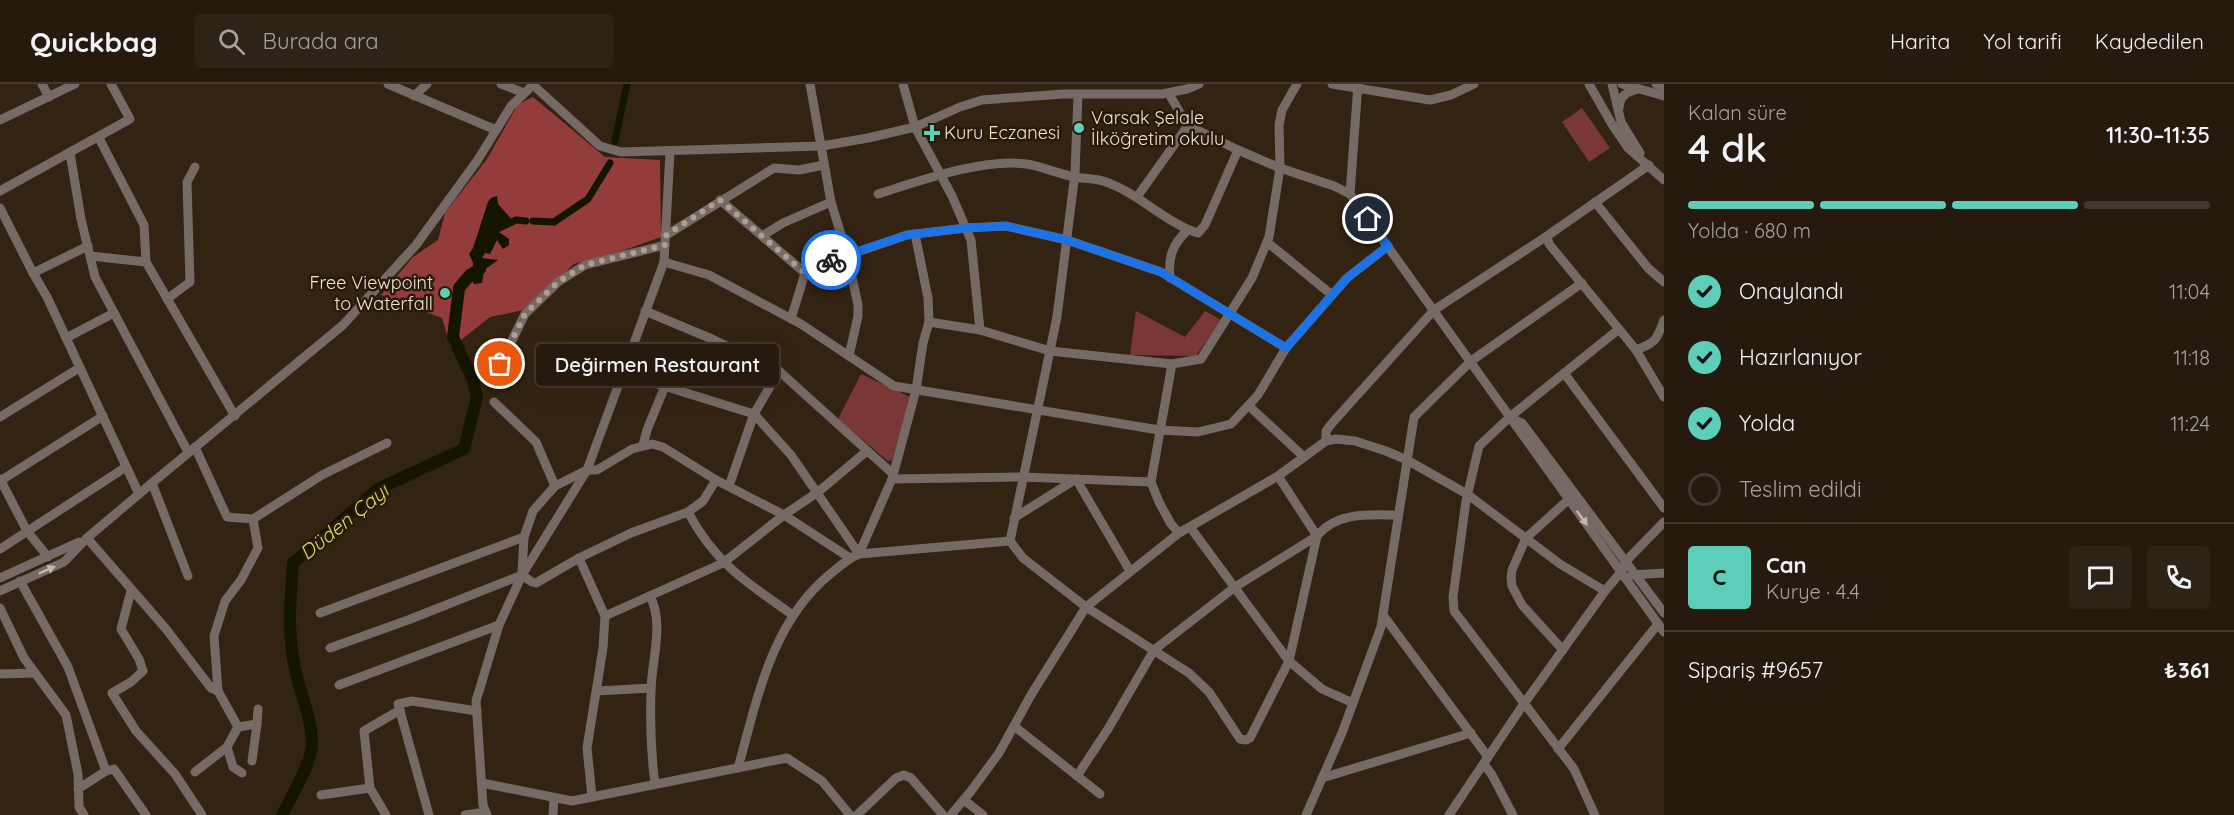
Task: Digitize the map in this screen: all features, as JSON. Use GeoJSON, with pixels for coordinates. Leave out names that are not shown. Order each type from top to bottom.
{"type":"FeatureCollection","features":[{"type":"Feature","properties":{"kind":"street"},"geometry":{"type":"LineString","coordinates":[[42,84],[49,97]]}},
{"type":"Feature","properties":{"kind":"street"},"geometry":{"type":"LineString","coordinates":[[0,120],[75,84]]}},
{"type":"Feature","properties":{"kind":"street"},"geometry":{"type":"LineString","coordinates":[[0,191],[130,119],[111,84]]}},
{"type":"Feature","properties":{"kind":"street"},"geometry":{"type":"LineString","coordinates":[[388,84],[496,130]]}},
{"type":"Feature","properties":{"kind":"street"},"geometry":{"type":"LineString","coordinates":[[414,96],[427,84]]}},
{"type":"Feature","properties":{"kind":"street"},"geometry":{"type":"LineString","coordinates":[[501,84],[524,93]]}},
{"type":"Feature","properties":{"kind":"street"},"geometry":{"type":"LineString","coordinates":[[0,591],[64,562],[87,538],[343,325],[416,245],[477,161],[512,106],[533,84],[600,146],[621,152],[670,152],[822,146],[915,127],[982,100],[1063,94],[1169,93],[1199,84]]}},
{"type":"Feature","properties":{"kind":"street"},"geometry":{"type":"LineString","coordinates":[[810,84],[831,202],[847,254],[858,316],[849,356]]}},
{"type":"Feature","properties":{"kind":"street"},"geometry":{"type":"LineString","coordinates":[[903,84],[915,127],[952,196],[966,228],[971,244],[980,330]]}},
{"type":"Feature","properties":{"kind":"street"},"geometry":{"type":"LineString","coordinates":[[1063,94],[1064,84]]}},
{"type":"Feature","properties":{"kind":"street"},"geometry":{"type":"LineString","coordinates":[[929,322],[980,330],[1050,351],[1172,364],[1201,359],[1252,278],[1267,242],[1281,168],[1279,125],[1282,110],[1297,84]]}},
{"type":"Feature","properties":{"kind":"street"},"geometry":{"type":"LineString","coordinates":[[1332,84],[1358,86],[1430,100],[1451,95],[1474,84]]}},
{"type":"Feature","properties":{"kind":"street"},"geometry":{"type":"LineString","coordinates":[[1589,84],[1612,126],[1628,148],[1664,180]]}},
{"type":"Feature","properties":{"kind":"street"},"geometry":{"type":"LineString","coordinates":[[1612,84],[1618,113],[1628,136],[1649,165]]}},
{"type":"Feature","properties":{"kind":"street"},"geometry":{"type":"LineString","coordinates":[[1622,84],[1664,96]]}},
{"type":"Feature","properties":{"kind":"street"},"geometry":{"type":"LineString","coordinates":[[1656,84],[1664,87]]}},
{"type":"Feature","properties":{"kind":"street"},"geometry":{"type":"LineString","coordinates":[[1350,194],[1358,86]]}},
{"type":"Feature","properties":{"kind":"street"},"geometry":{"type":"LineString","coordinates":[[1618,113],[1622,96],[1638,89]]}},
{"type":"Feature","properties":{"kind":"street"},"geometry":{"type":"LineString","coordinates":[[1169,93],[1189,124],[1238,150],[1350,194],[1661,628],[1558,749]]}},
{"type":"Feature","properties":{"kind":"street"},"geometry":{"type":"LineString","coordinates":[[1078,95],[1074,177],[1057,317],[1010,541],[1023,558],[1086,607],[1190,673],[1209,692],[1240,739],[1246,740],[1250,738],[1289,661],[1317,536],[1278,476]]}},
{"type":"Feature","properties":{"kind":"street"},"geometry":{"type":"LineString","coordinates":[[1137,197],[1189,124]]}},
{"type":"Feature","properties":{"kind":"street"},"geometry":{"type":"LineString","coordinates":[[99,138],[144,225],[146,262],[234,416]]}},
{"type":"Feature","properties":{"kind":"street"},"geometry":{"type":"LineString","coordinates":[[878,194],[940,175],[999,164],[1026,164],[1074,177],[1105,181],[1137,197],[1188,230],[1198,232],[1204,225],[1238,150]]}},
{"type":"Feature","properties":{"kind":"street"},"geometry":{"type":"LineString","coordinates":[[465,815],[486,814],[476,701],[499,625],[522,575],[586,470],[664,262],[670,152]]}},
{"type":"Feature","properties":{"kind":"street"},"geometry":{"type":"LineString","coordinates":[[70,153],[95,277],[192,449],[227,517],[253,519],[322,475],[387,443]]}},
{"type":"Feature","properties":{"kind":"street"},"geometry":{"type":"LineString","coordinates":[[494,376],[525,314],[558,282],[585,265],[665,240],[720,200],[774,168],[800,170],[824,165]]}},
{"type":"Feature","properties":{"kind":"street"},"geometry":{"type":"LineString","coordinates":[[1326,441],[1326,431],[1333,422],[1434,310],[1547,236],[1649,165]]}},
{"type":"Feature","properties":{"kind":"street"},"geometry":{"type":"LineString","coordinates":[[167,298],[190,282],[187,182],[195,167]]}},
{"type":"Feature","properties":{"kind":"street"},"geometry":{"type":"LineString","coordinates":[[720,200],[805,273]]}},
{"type":"Feature","properties":{"kind":"street"},"geometry":{"type":"LineString","coordinates":[[762,236],[783,223],[831,202]]}},
{"type":"Feature","properties":{"kind":"street"},"geometry":{"type":"LineString","coordinates":[[1595,202],[1648,268],[1664,282]]}},
{"type":"Feature","properties":{"kind":"street"},"geometry":{"type":"LineString","coordinates":[[0,208],[5,228],[47,297],[139,494]]}},
{"type":"Feature","properties":{"kind":"street"},"geometry":{"type":"LineString","coordinates":[[791,319],[805,273],[813,267],[847,254],[915,234],[1006,226],[1067,240],[1161,272],[1286,348]]}},
{"type":"Feature","properties":{"kind":"street"},"geometry":{"type":"LineString","coordinates":[[1170,278],[1170,254],[1175,243],[1188,230]]}},
{"type":"Feature","properties":{"kind":"street"},"geometry":{"type":"LineString","coordinates":[[738,768],[767,664],[804,598],[855,556],[892,476],[916,390],[923,343],[929,322],[928,298],[915,234]]}},
{"type":"Feature","properties":{"kind":"street"},"geometry":{"type":"LineString","coordinates":[[1547,236],[1549,244],[1636,350],[1664,397]]}},
{"type":"Feature","properties":{"kind":"street"},"geometry":{"type":"LineString","coordinates":[[1267,242],[1332,295]]}},
{"type":"Feature","properties":{"kind":"street"},"geometry":{"type":"LineString","coordinates":[[33,273],[88,246]]}},
{"type":"Feature","properties":{"kind":"street"},"geometry":{"type":"LineString","coordinates":[[664,262],[709,275],[791,319],[894,386],[1161,430],[1198,432],[1231,424],[1258,395],[1286,348],[1332,295],[1347,278],[1388,246]]}},
{"type":"Feature","properties":{"kind":"street"},"geometry":{"type":"LineString","coordinates":[[90,256],[146,262]]}},
{"type":"Feature","properties":{"kind":"street"},"geometry":{"type":"LineString","coordinates":[[1306,815],[1353,703],[1381,627],[1414,417],[1470,360],[1582,283]]}},
{"type":"Feature","properties":{"kind":"street"},"geometry":{"type":"LineString","coordinates":[[645,311],[712,339],[779,371],[892,476],[1022,477],[1151,482]]}},
{"type":"Feature","properties":{"kind":"street"},"geometry":{"type":"LineString","coordinates":[[66,338],[114,313]]}},
{"type":"Feature","properties":{"kind":"street"},"geometry":{"type":"LineString","coordinates":[[1651,345],[1657,338],[1664,320]]}},
{"type":"Feature","properties":{"kind":"street"},"geometry":{"type":"LineString","coordinates":[[1595,815],[1574,769],[1523,705],[1454,611],[1453,597],[1467,494],[1479,446],[1619,329]]}},
{"type":"Feature","properties":{"kind":"street"},"geometry":{"type":"LineString","coordinates":[[1636,350],[1651,345],[1664,347]]}},
{"type":"Feature","properties":{"kind":"street"},"geometry":{"type":"LineString","coordinates":[[1172,364],[1151,482],[1171,524],[1179,533]]}},
{"type":"Feature","properties":{"kind":"street"},"geometry":{"type":"LineString","coordinates":[[0,417],[79,368]]}},
{"type":"Feature","properties":{"kind":"street"},"geometry":{"type":"LineString","coordinates":[[729,486],[754,414],[779,371]]}},
{"type":"Feature","properties":{"kind":"street"},"geometry":{"type":"LineString","coordinates":[[1564,373],[1664,508]]}},
{"type":"Feature","properties":{"kind":"street"},"geometry":{"type":"LineString","coordinates":[[621,377],[665,386],[754,414],[786,448],[818,492],[855,556]]}},
{"type":"Feature","properties":{"kind":"street"},"geometry":{"type":"LineString","coordinates":[[643,445],[647,429],[665,386]]}},
{"type":"Feature","properties":{"kind":"street"},"geometry":{"type":"LineString","coordinates":[[494,402],[536,442],[555,486]]}},
{"type":"Feature","properties":{"kind":"street"},"geometry":{"type":"LineString","coordinates":[[1249,406],[1304,457]]}},
{"type":"Feature","properties":{"kind":"street"},"geometry":{"type":"LineString","coordinates":[[48,557],[27,531],[0,480],[102,416]]}},
{"type":"Feature","properties":{"kind":"street"},"geometry":{"type":"LineString","coordinates":[[1512,417],[1522,423],[1664,613]]}},
{"type":"Feature","properties":{"kind":"street"},"geometry":{"type":"LineString","coordinates":[[951,815],[999,753],[1086,607],[1179,533],[1278,476],[1326,441],[1336,439],[1355,441],[1407,460],[1467,494],[1560,564],[1605,591]]}},
{"type":"Feature","properties":{"kind":"street"},"geometry":{"type":"LineString","coordinates":[[522,575],[524,537],[533,511],[555,486],[586,470],[597,470],[632,449],[652,444],[663,447],[716,480],[784,515],[855,556],[1010,541]]}},
{"type":"Feature","properties":{"kind":"street"},"geometry":{"type":"LineString","coordinates":[[605,616],[723,563],[784,515],[818,492],[867,451]]}},
{"type":"Feature","properties":{"kind":"street"},"geometry":{"type":"LineString","coordinates":[[0,549],[126,467]]}},
{"type":"Feature","properties":{"kind":"street"},"geometry":{"type":"LineString","coordinates":[[1014,518],[1076,479]]}},
{"type":"Feature","properties":{"kind":"street"},"geometry":{"type":"LineString","coordinates":[[1076,479],[1130,571]]}},
{"type":"Feature","properties":{"kind":"street"},"geometry":{"type":"LineString","coordinates":[[522,575],[536,583],[579,558],[631,533],[688,512],[703,501],[716,480]]}},
{"type":"Feature","properties":{"kind":"street"},"geometry":{"type":"LineString","coordinates":[[152,483],[188,576]]}},
{"type":"Feature","properties":{"kind":"street"},"geometry":{"type":"LineString","coordinates":[[1563,650],[1530,615],[1512,586],[1512,570],[1526,538],[1568,500]]}},
{"type":"Feature","properties":{"kind":"street"},"geometry":{"type":"LineString","coordinates":[[688,512],[699,533],[723,563],[793,615]]}},
{"type":"Feature","properties":{"kind":"street"},"geometry":{"type":"LineString","coordinates":[[1077,776],[1154,650],[1235,587],[1334,523],[1353,515],[1398,515]]}},
{"type":"Feature","properties":{"kind":"street"},"geometry":{"type":"LineString","coordinates":[[238,727],[218,691],[214,636],[225,601],[258,548],[253,519]]}},
{"type":"Feature","properties":{"kind":"street"},"geometry":{"type":"LineString","coordinates":[[1449,815],[1523,705],[1621,572],[1626,561],[1664,522]]}},
{"type":"Feature","properties":{"kind":"street"},"geometry":{"type":"LineString","coordinates":[[1190,527],[1289,661],[1322,689],[1353,703]]}},
{"type":"Feature","properties":{"kind":"street"},"geometry":{"type":"LineString","coordinates":[[320,612],[524,537]]}},
{"type":"Feature","properties":{"kind":"street"},"geometry":{"type":"LineString","coordinates":[[87,538],[166,629],[211,688],[218,691]]}},
{"type":"Feature","properties":{"kind":"street"},"geometry":{"type":"LineString","coordinates":[[0,578],[87,538]]}},
{"type":"Feature","properties":{"kind":"street"},"geometry":{"type":"LineString","coordinates":[[579,558],[605,616],[603,648],[587,748],[592,797]]}},
{"type":"Feature","properties":{"kind":"street"},"geometry":{"type":"LineString","coordinates":[[1621,572],[1637,575],[1664,573]]}},
{"type":"Feature","properties":{"kind":"street"},"geometry":{"type":"LineString","coordinates":[[330,648],[522,575]]}},
{"type":"Feature","properties":{"kind":"street"},"geometry":{"type":"LineString","coordinates":[[21,581],[68,667],[106,771]]}},
{"type":"Feature","properties":{"kind":"street"},"geometry":{"type":"LineString","coordinates":[[131,591],[121,629],[139,659],[143,671],[131,682],[112,693],[135,730],[175,774],[202,815]]}},
{"type":"Feature","properties":{"kind":"street"},"geometry":{"type":"LineString","coordinates":[[650,596],[656,617],[651,688],[651,752],[655,784]]}},
{"type":"Feature","properties":{"kind":"street"},"geometry":{"type":"LineString","coordinates":[[0,608],[24,658],[66,715],[78,774],[79,807],[84,815]]}},
{"type":"Feature","properties":{"kind":"street"},"geometry":{"type":"LineString","coordinates":[[1383,615],[1471,733],[1513,815]]}},
{"type":"Feature","properties":{"kind":"street"},"geometry":{"type":"LineString","coordinates":[[339,685],[499,625]]}},
{"type":"Feature","properties":{"kind":"street"},"geometry":{"type":"LineString","coordinates":[[0,674],[35,673]]}},
{"type":"Feature","properties":{"kind":"street"},"geometry":{"type":"LineString","coordinates":[[597,691],[651,688]]}},
{"type":"Feature","properties":{"kind":"street"},"geometry":{"type":"LineString","coordinates":[[429,815],[399,704],[412,701],[477,711]]}},
{"type":"Feature","properties":{"kind":"street"},"geometry":{"type":"LineString","coordinates":[[252,761],[258,709]]}},
{"type":"Feature","properties":{"kind":"street"},"geometry":{"type":"LineString","coordinates":[[386,815],[370,788],[364,731],[400,710]]}},
{"type":"Feature","properties":{"kind":"street"},"geometry":{"type":"LineString","coordinates":[[238,727],[257,724]]}},
{"type":"Feature","properties":{"kind":"street"},"geometry":{"type":"LineString","coordinates":[[1014,726],[1100,794]]}},
{"type":"Feature","properties":{"kind":"street"},"geometry":{"type":"LineString","coordinates":[[195,772],[227,747],[238,727]]}},
{"type":"Feature","properties":{"kind":"street"},"geometry":{"type":"LineString","coordinates":[[1322,778],[1471,733]]}},
{"type":"Feature","properties":{"kind":"street"},"geometry":{"type":"LineString","coordinates":[[227,747],[232,767],[242,772]]}},
{"type":"Feature","properties":{"kind":"street"},"geometry":{"type":"LineString","coordinates":[[482,783],[572,801],[787,758],[822,781],[850,815]]}},
{"type":"Feature","properties":{"kind":"street"},"geometry":{"type":"LineString","coordinates":[[78,789],[106,771],[114,769],[146,815]]}},
{"type":"Feature","properties":{"kind":"street"},"geometry":{"type":"LineString","coordinates":[[856,815],[896,778],[904,775],[911,778],[943,815]]}},
{"type":"Feature","properties":{"kind":"street"},"geometry":{"type":"LineString","coordinates":[[321,795],[370,788]]}},
{"type":"Feature","properties":{"kind":"street"},"geometry":{"type":"LineString","coordinates":[[553,815],[554,798]]}},
{"type":"Feature","properties":{"kind":"street"},"geometry":{"type":"LineString","coordinates":[[964,800],[983,815]]}},
{"type":"Feature","properties":{"kind":"shaded area"},"geometry":{"type":"Polygon","coordinates":[[[533,97],[605,157],[660,160],[661,237],[619,252],[574,264],[524,310],[490,317],[451,348],[442,318],[381,295],[413,257],[438,240],[445,213],[487,159],[518,104],[533,97]]]}},
{"type":"Feature","properties":{"kind":"shaded area"},"geometry":{"type":"Polygon","coordinates":[[[1582,108],[1610,148],[1589,162],[1562,122],[1582,108]]]}},
{"type":"Feature","properties":{"kind":"shaded area"},"geometry":{"type":"Polygon","coordinates":[[[497,196],[498,204],[513,221],[502,224],[496,230],[509,239],[509,245],[503,249],[497,240],[490,254],[485,253],[482,258],[498,260],[484,270],[482,283],[474,284],[470,275],[475,267],[469,254],[488,202],[497,196]]]}},
{"type":"Feature","properties":{"kind":"shaded area"},"geometry":{"type":"Polygon","coordinates":[[[1136,311],[1185,337],[1205,311],[1221,320],[1196,356],[1130,355],[1136,311]]]}},
{"type":"Feature","properties":{"kind":"shaded area"},"geometry":{"type":"Polygon","coordinates":[[[861,374],[910,397],[892,460],[888,461],[838,419],[861,374]]]}},
{"type":"Feature","properties":{"kind":"waterway"},"geometry":{"type":"LineString","coordinates":[[615,141],[627,84]]}},
{"type":"Feature","properties":{"kind":"waterway"},"geometry":{"type":"LineString","coordinates":[[533,221],[554,222],[588,199],[610,163]]}},
{"type":"Feature","properties":{"kind":"waterway"},"geometry":{"type":"LineString","coordinates":[[487,234],[516,220],[526,221]]}},
{"type":"Feature","properties":{"kind":"waterway","name":"Düden Çayı"},"geometry":{"type":"LineString","coordinates":[[282,815],[309,760],[312,744],[291,645],[290,604],[293,563],[378,489],[464,449],[477,397],[473,381],[453,337],[459,288],[470,275],[480,269],[479,265]]}},
{"type":"Feature","properties":{"kind":"way so far"},"geometry":{"type":"LineString","coordinates":[[500,364],[525,314],[558,282],[585,265],[665,245],[665,236],[720,200],[805,273],[831,260]]}},
{"type":"Feature","properties":{"kind":"place","name":"Varsak Şelale İlköğretim okulu"},"geometry":{"type":"Point","coordinates":[1079,128]}},
{"type":"Feature","properties":{"kind":"place","name":"Kuru Eczanesi"},"geometry":{"type":"Point","coordinates":[932,133]}},
{"type":"Feature","properties":{"kind":"place","name":"Free Viewpoint to Waterfall"},"geometry":{"type":"Point","coordinates":[445,293]}},
{"type":"Feature","properties":{"kind":"place","name":"Değirmen Restaurant"},"geometry":{"type":"Point","coordinates":[500,364]}},
{"type":"Feature","properties":{"kind":"route"},"geometry":{"type":"LineString","coordinates":[[831,260],[907,235],[1006,226],[1067,240],[1161,272],[1286,348],[1347,278],[1388,246],[1368,219]]}}]}
